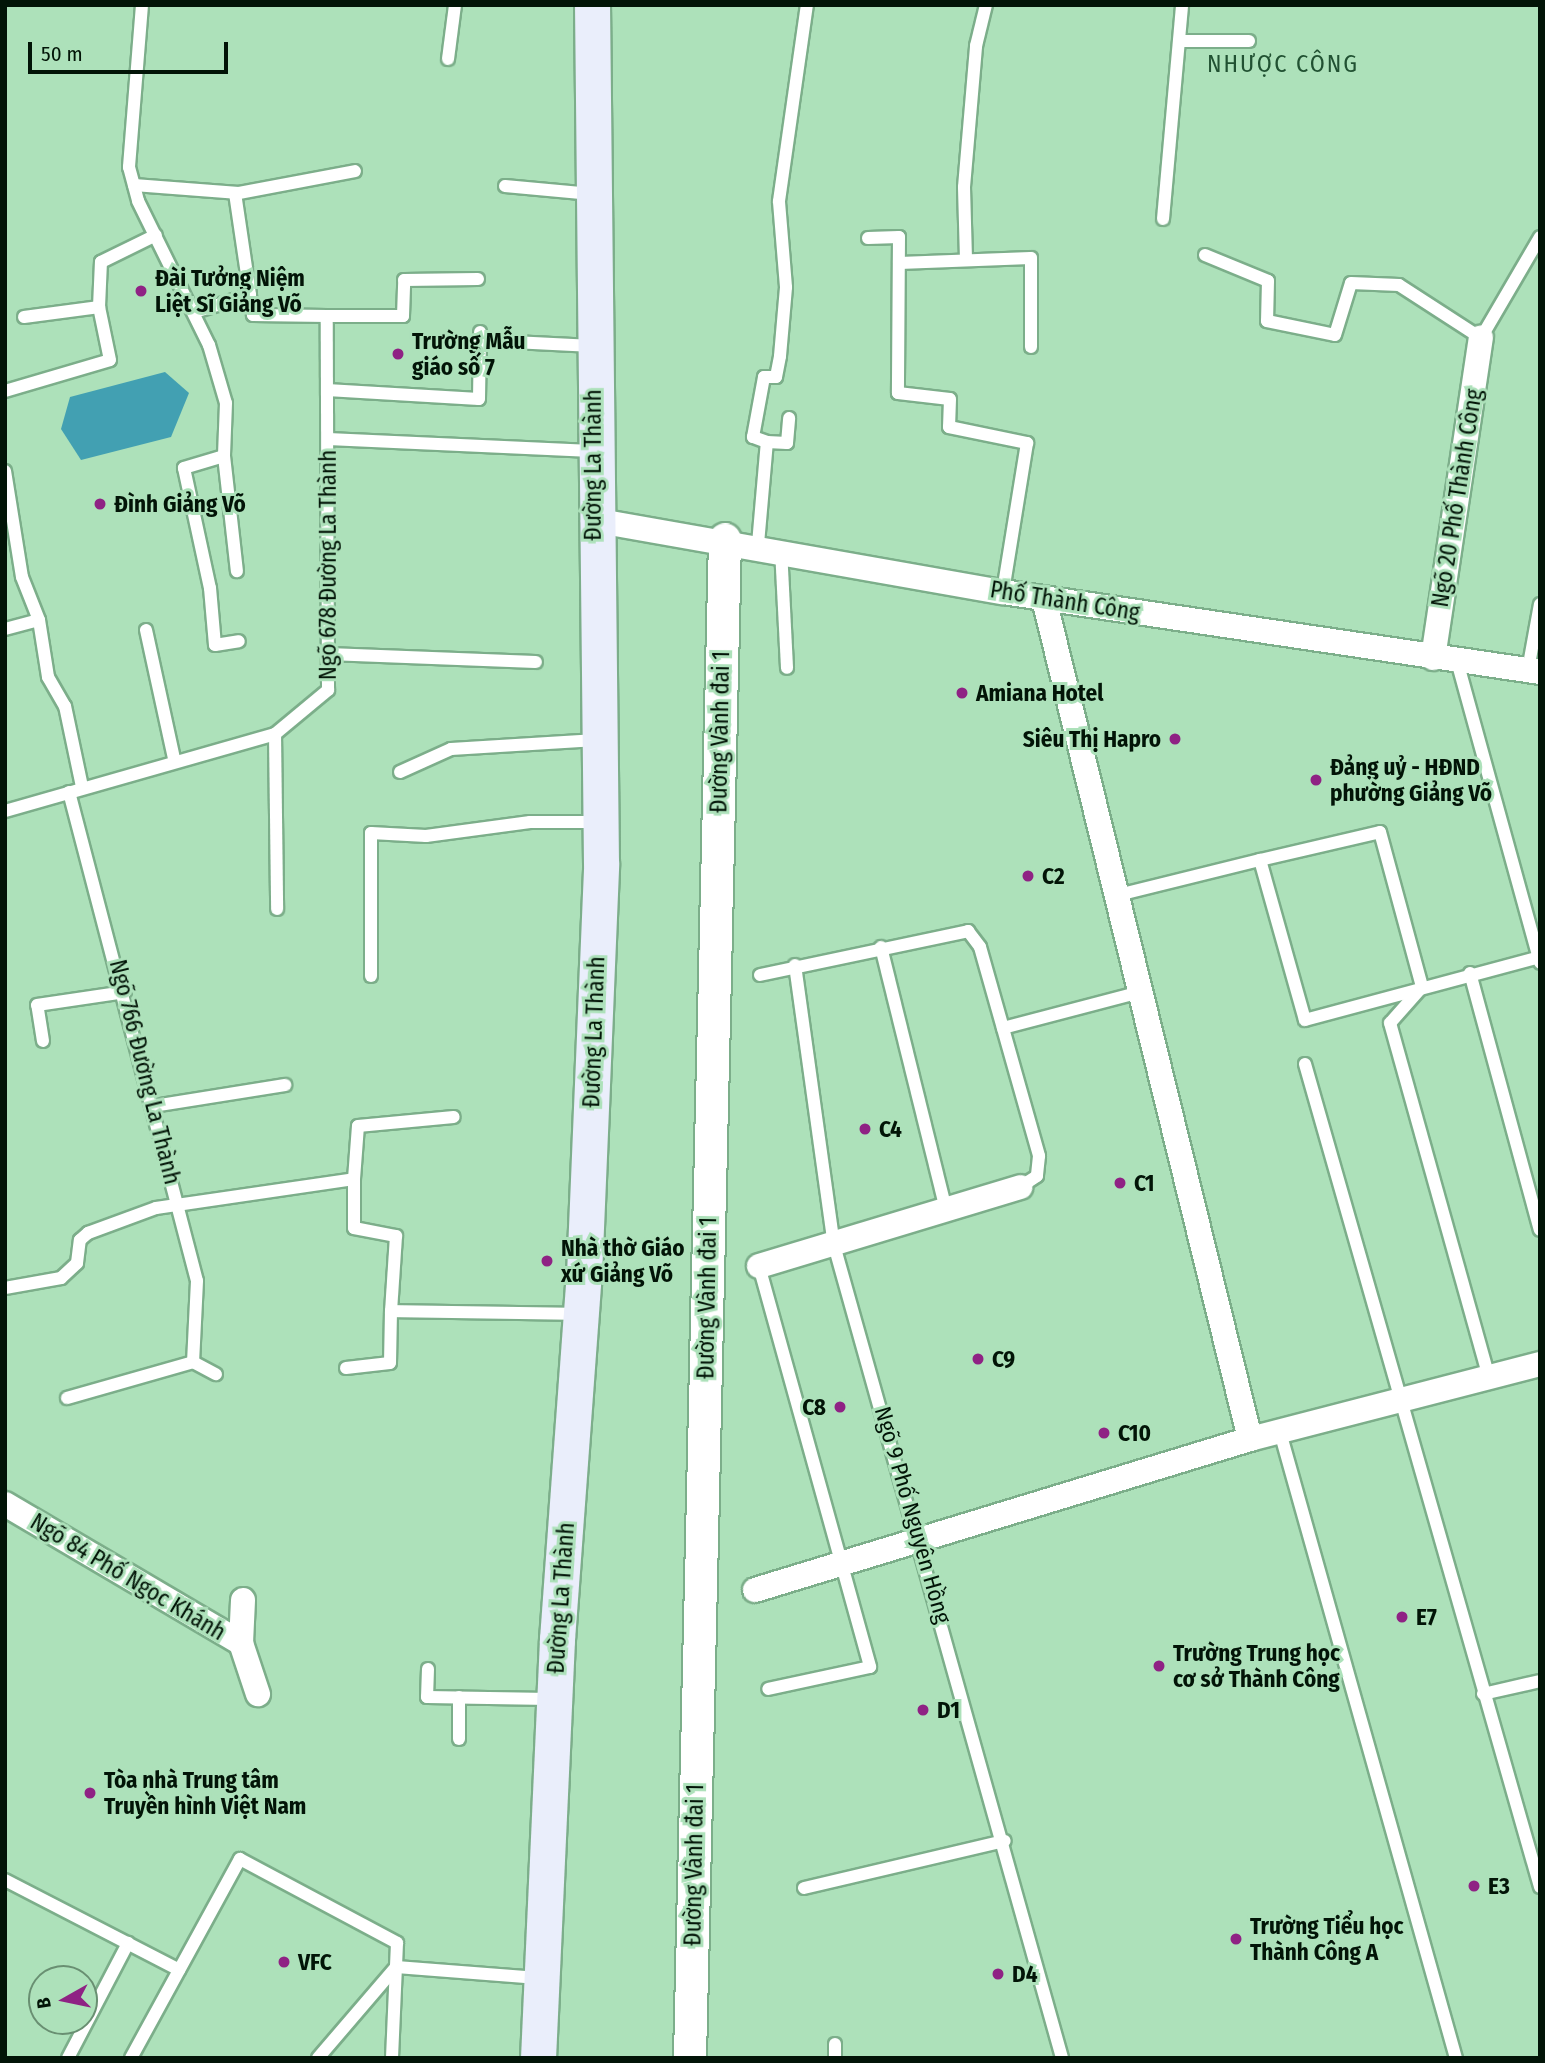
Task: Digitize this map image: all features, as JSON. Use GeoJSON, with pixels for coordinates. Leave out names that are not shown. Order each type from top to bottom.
{"type":"FeatureCollection","features":[{"type":"Feature","properties":{"kind":"main road","name":"Đường La Thành"},"geometry":{"type":"LineString","coordinates":[[538,2058],[539,1978],[554,1699],[581,1314],[599,822],[592,451],[592,5]]}},
{"type":"Feature","properties":{"kind":"street","name":"Ngõ 20 Phố Thành Công"},"geometry":{"type":"LineString","coordinates":[[1445,659],[1481,338]]}},
{"type":"Feature","properties":{"kind":"street","name":"Phố Thành Công"},"geometry":{"type":"LineString","coordinates":[[593,520],[725,539],[1003,592],[1534,671]]}},
{"type":"Feature","properties":{"kind":"street","name":"Đường Vành đai 1"},"geometry":{"type":"LineString","coordinates":[[690,2058],[725,539]]}},
{"type":"Feature","properties":{"kind":"street"},"geometry":{"type":"LineString","coordinates":[[1044,598],[1136,993],[1250,1440]]}},
{"type":"Feature","properties":{"kind":"street"},"geometry":{"type":"LineString","coordinates":[[759,1266],[1020,1187]]}},
{"type":"Feature","properties":{"kind":"street"},"geometry":{"type":"LineString","coordinates":[[755,1590],[1250,1440],[1540,1364]]}},
{"type":"Feature","properties":{"kind":"street","name":"Ngõ 84 Phố Ngọc Khánh"},"geometry":{"type":"LineString","coordinates":[[5,1504],[241,1643],[258,1694]]}},
{"type":"Feature","properties":{"kind":"street"},"geometry":{"type":"LineString","coordinates":[[241,1643],[243,1600]]}},
{"type":"Feature","properties":{"kind":"lane"},"geometry":{"type":"LineString","coordinates":[[142,5],[129,128],[134,185],[194,312],[226,403],[224,456],[237,571]]}},
{"type":"Feature","properties":{"kind":"lane"},"geometry":{"type":"LineString","coordinates":[[448,59],[455,5]]}},
{"type":"Feature","properties":{"kind":"lane"},"geometry":{"type":"LineString","coordinates":[[789,418],[787,443],[767,442],[753,437],[764,377],[776,377],[782,334],[786,287],[779,201],[807,5]]}},
{"type":"Feature","properties":{"kind":"lane"},"geometry":{"type":"LineString","coordinates":[[966,259],[964,187],[976,46],[986,5]]}},
{"type":"Feature","properties":{"kind":"lane"},"geometry":{"type":"LineString","coordinates":[[1163,219],[1182,5]]}},
{"type":"Feature","properties":{"kind":"lane"},"geometry":{"type":"LineString","coordinates":[[1179,41],[1249,41]]}},
{"type":"Feature","properties":{"kind":"lane"},"geometry":{"type":"LineString","coordinates":[[134,185],[234,193],[355,171]]}},
{"type":"Feature","properties":{"kind":"lane"},"geometry":{"type":"LineString","coordinates":[[505,186],[592,194]]}},
{"type":"Feature","properties":{"kind":"lane"},"geometry":{"type":"LineString","coordinates":[[234,193],[253,315],[403,316],[404,280],[478,279]]}},
{"type":"Feature","properties":{"kind":"lane"},"geometry":{"type":"LineString","coordinates":[[5,391],[110,360],[99,307],[101,262],[156,235]]}},
{"type":"Feature","properties":{"kind":"lane"},"geometry":{"type":"LineString","coordinates":[[868,238],[899,237],[898,393],[950,399],[949,427],[1027,443],[1003,592]]}},
{"type":"Feature","properties":{"kind":"lane"},"geometry":{"type":"LineString","coordinates":[[1205,255],[1268,281],[1267,321],[1335,335],[1351,283],[1399,285],[1481,338],[1540,237]]}},
{"type":"Feature","properties":{"kind":"lane"},"geometry":{"type":"LineString","coordinates":[[899,262],[1031,258],[1031,347]]}},
{"type":"Feature","properties":{"kind":"lane"},"geometry":{"type":"LineString","coordinates":[[194,312],[250,295]]}},
{"type":"Feature","properties":{"kind":"lane"},"geometry":{"type":"LineString","coordinates":[[24,317],[99,307]]}},
{"type":"Feature","properties":{"kind":"lane"},"geometry":{"type":"LineString","coordinates":[[327,316],[328,439]]}},
{"type":"Feature","properties":{"kind":"lane"},"geometry":{"type":"LineString","coordinates":[[327,390],[479,400],[480,332]]}},
{"type":"Feature","properties":{"kind":"lane"},"geometry":{"type":"LineString","coordinates":[[494,341],[592,346]]}},
{"type":"Feature","properties":{"kind":"lane","name":"Ngõ 678 Đường La Thành"},"geometry":{"type":"LineString","coordinates":[[5,811],[174,758],[275,734],[328,690],[328,439],[592,451]]}},
{"type":"Feature","properties":{"kind":"lane"},"geometry":{"type":"LineString","coordinates":[[767,442],[769,547],[787,668]]}},
{"type":"Feature","properties":{"kind":"lane"},"geometry":{"type":"LineString","coordinates":[[224,456],[184,468],[210,588],[215,645],[239,641]]}},
{"type":"Feature","properties":{"kind":"lane","name":"Ngõ 766 Đường La Thành"},"geometry":{"type":"LineString","coordinates":[[5,471],[22,577],[39,620],[48,677],[65,706],[75,789],[179,1203],[354,1180]]}},
{"type":"Feature","properties":{"kind":"lane"},"geometry":{"type":"LineString","coordinates":[[1534,671],[1540,604]]}},
{"type":"Feature","properties":{"kind":"lane"},"geometry":{"type":"LineString","coordinates":[[5,629],[39,620]]}},
{"type":"Feature","properties":{"kind":"lane"},"geometry":{"type":"LineString","coordinates":[[146,630],[174,758]]}},
{"type":"Feature","properties":{"kind":"lane"},"geometry":{"type":"LineString","coordinates":[[328,654],[536,662]]}},
{"type":"Feature","properties":{"kind":"lane"},"geometry":{"type":"LineString","coordinates":[[1260,860],[1305,1020],[1470,973],[1539,959],[1445,659]]}},
{"type":"Feature","properties":{"kind":"lane"},"geometry":{"type":"LineString","coordinates":[[275,734],[277,909]]}},
{"type":"Feature","properties":{"kind":"lane"},"geometry":{"type":"LineString","coordinates":[[400,772],[451,749],[597,740]]}},
{"type":"Feature","properties":{"kind":"lane"},"geometry":{"type":"LineString","coordinates":[[371,976],[371,833],[426,836],[530,822],[599,822]]}},
{"type":"Feature","properties":{"kind":"lane"},"geometry":{"type":"LineString","coordinates":[[1113,896],[1380,832],[1422,987]]}},
{"type":"Feature","properties":{"kind":"lane"},"geometry":{"type":"LineString","coordinates":[[760,975],[795,965],[968,931],[980,947],[1039,1156],[1037,1176],[1020,1187]]}},
{"type":"Feature","properties":{"kind":"lane"},"geometry":{"type":"LineString","coordinates":[[881,947],[946,1209]]}},
{"type":"Feature","properties":{"kind":"lane","name":"Ngõ 9 Phố Nguyên Hồng"},"geometry":{"type":"LineString","coordinates":[[795,965],[834,1245],[922,1541],[1062,2058]]}},
{"type":"Feature","properties":{"kind":"lane"},"geometry":{"type":"LineString","coordinates":[[1470,973],[1540,1230]]}},
{"type":"Feature","properties":{"kind":"lane"},"geometry":{"type":"LineString","coordinates":[[1422,987],[1390,1023],[1489,1377]]}},
{"type":"Feature","properties":{"kind":"lane"},"geometry":{"type":"LineString","coordinates":[[43,1041],[37,1004],[125,992]]}},
{"type":"Feature","properties":{"kind":"lane"},"geometry":{"type":"LineString","coordinates":[[1003,1028],[1136,993]]}},
{"type":"Feature","properties":{"kind":"lane"},"geometry":{"type":"LineString","coordinates":[[1305,1064],[1398,1401],[1540,1887]]}},
{"type":"Feature","properties":{"kind":"lane"},"geometry":{"type":"LineString","coordinates":[[154,1106],[285,1085]]}},
{"type":"Feature","properties":{"kind":"lane"},"geometry":{"type":"LineString","coordinates":[[346,1368],[390,1363],[396,1236],[354,1228],[358,1126],[454,1116]]}},
{"type":"Feature","properties":{"kind":"lane"},"geometry":{"type":"LineString","coordinates":[[5,1288],[61,1278],[77,1263],[80,1240],[88,1233],[179,1203],[197,1281],[193,1362]]}},
{"type":"Feature","properties":{"kind":"lane"},"geometry":{"type":"LineString","coordinates":[[759,1266],[844,1565],[870,1667],[768,1689]]}},
{"type":"Feature","properties":{"kind":"lane"},"geometry":{"type":"LineString","coordinates":[[391,1311],[581,1314]]}},
{"type":"Feature","properties":{"kind":"lane"},"geometry":{"type":"LineString","coordinates":[[67,1398],[193,1362],[216,1374]]}},
{"type":"Feature","properties":{"kind":"lane"},"geometry":{"type":"LineString","coordinates":[[1280,1432],[1456,2058]]}},
{"type":"Feature","properties":{"kind":"lane"},"geometry":{"type":"LineString","coordinates":[[428,1669],[427,1697],[554,1699]]}},
{"type":"Feature","properties":{"kind":"lane"},"geometry":{"type":"LineString","coordinates":[[1483,1695],[1540,1681]]}},
{"type":"Feature","properties":{"kind":"lane"},"geometry":{"type":"LineString","coordinates":[[459,1697],[459,1739]]}},
{"type":"Feature","properties":{"kind":"lane"},"geometry":{"type":"LineString","coordinates":[[804,1888],[1005,1842]]}},
{"type":"Feature","properties":{"kind":"lane"},"geometry":{"type":"LineString","coordinates":[[131,2058],[240,1859],[397,1943],[392,2058]]}},
{"type":"Feature","properties":{"kind":"lane"},"geometry":{"type":"LineString","coordinates":[[5,1880],[179,1970]]}},
{"type":"Feature","properties":{"kind":"lane"},"geometry":{"type":"LineString","coordinates":[[68,2058],[128,1943]]}},
{"type":"Feature","properties":{"kind":"lane"},"geometry":{"type":"LineString","coordinates":[[396,1967],[539,1978]]}},
{"type":"Feature","properties":{"kind":"lane"},"geometry":{"type":"LineString","coordinates":[[318,2058],[396,1967]]}},
{"type":"Feature","properties":{"kind":"lane"},"geometry":{"type":"LineString","coordinates":[[835,2044],[835,2058]]}},
{"type":"Feature","properties":{"kind":"water"},"geometry":{"type":"Polygon","coordinates":[[[165,372],[189,393],[171,437],[81,460],[61,429],[70,397],[165,372]]]}},
{"type":"Feature","properties":{"kind":"place","name":"Đài Tưởng Niệm Liệt Sĩ Giảng Võ"},"geometry":{"type":"Point","coordinates":[141,291]}},
{"type":"Feature","properties":{"kind":"place","name":"Trường Mẫu giáo số 7"},"geometry":{"type":"Point","coordinates":[398,354]}},
{"type":"Feature","properties":{"kind":"place","name":"Đình Giảng Võ"},"geometry":{"type":"Point","coordinates":[100,504]}},
{"type":"Feature","properties":{"kind":"place","name":"Amiana Hotel"},"geometry":{"type":"Point","coordinates":[962,693]}},
{"type":"Feature","properties":{"kind":"place","name":"Siêu Thị Hapro"},"geometry":{"type":"Point","coordinates":[1175,739]}},
{"type":"Feature","properties":{"kind":"place","name":"Đảng uỷ - HĐND phường Giảng Võ"},"geometry":{"type":"Point","coordinates":[1316,780]}},
{"type":"Feature","properties":{"kind":"place","name":"C2"},"geometry":{"type":"Point","coordinates":[1028,876]}},
{"type":"Feature","properties":{"kind":"place","name":"C4"},"geometry":{"type":"Point","coordinates":[865,1129]}},
{"type":"Feature","properties":{"kind":"place","name":"C1"},"geometry":{"type":"Point","coordinates":[1120,1183]}},
{"type":"Feature","properties":{"kind":"place","name":"Nhà thờ Giáo xứ Giảng Võ"},"geometry":{"type":"Point","coordinates":[547,1261]}},
{"type":"Feature","properties":{"kind":"place","name":"C9"},"geometry":{"type":"Point","coordinates":[978,1359]}},
{"type":"Feature","properties":{"kind":"place","name":"C8"},"geometry":{"type":"Point","coordinates":[840,1407]}},
{"type":"Feature","properties":{"kind":"place","name":"C10"},"geometry":{"type":"Point","coordinates":[1104,1433]}},
{"type":"Feature","properties":{"kind":"place","name":"E7"},"geometry":{"type":"Point","coordinates":[1402,1617]}},
{"type":"Feature","properties":{"kind":"place","name":"Trường Trung học cơ sở Thành Công"},"geometry":{"type":"Point","coordinates":[1159,1666]}},
{"type":"Feature","properties":{"kind":"place","name":"D1"},"geometry":{"type":"Point","coordinates":[923,1710]}},
{"type":"Feature","properties":{"kind":"place","name":"Tòa nhà Trung tâm Truyền hình Việt Nam"},"geometry":{"type":"Point","coordinates":[90,1793]}},
{"type":"Feature","properties":{"kind":"place","name":"E3"},"geometry":{"type":"Point","coordinates":[1474,1886]}},
{"type":"Feature","properties":{"kind":"place","name":"Trường Tiểu học Thành Công A"},"geometry":{"type":"Point","coordinates":[1236,1939]}},
{"type":"Feature","properties":{"kind":"place","name":"VFC"},"geometry":{"type":"Point","coordinates":[284,1962]}},
{"type":"Feature","properties":{"kind":"place","name":"D4"},"geometry":{"type":"Point","coordinates":[998,1974]}},
{"type":"Feature","properties":{"kind":"district","name":"NHƯỢC CÔNG"},"geometry":{"type":"Point","coordinates":[1283,65]}}]}
